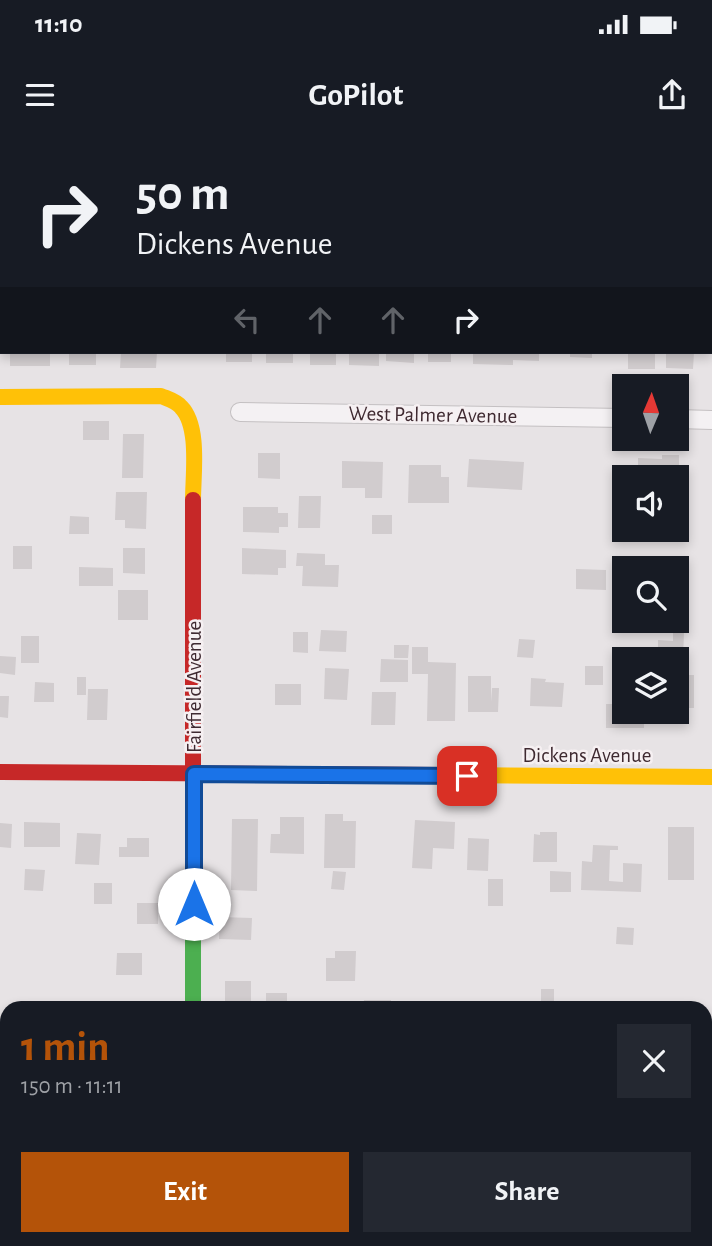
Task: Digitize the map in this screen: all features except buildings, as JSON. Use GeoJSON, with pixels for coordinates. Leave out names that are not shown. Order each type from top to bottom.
{"type":"FeatureCollection","features":[{"type":"Feature","properties":{"kind":"street","name":"Fairfield Avenue"},"geometry":{"type":"LineString","coordinates":[[0,397],[161,396],[179,402],[193,430],[193,1001]]}},
{"type":"Feature","properties":{"kind":"street","name":"West Palmer Avenue"},"geometry":{"type":"LineString","coordinates":[[240,412],[612,418]]}},
{"type":"Feature","properties":{"kind":"street"},"geometry":{"type":"LineString","coordinates":[[690,419],[712,420]]}},
{"type":"Feature","properties":{"kind":"street","name":"Dickens Avenue"},"geometry":{"type":"LineString","coordinates":[[0,772],[712,777]]}},
{"type":"Feature","properties":{"kind":"traffic: fast"},"geometry":{"type":"LineString","coordinates":[[193,881],[193,1001]]}},
{"type":"Feature","properties":{"kind":"traffic: slow"},"geometry":{"type":"LineString","coordinates":[[0,397],[161,396],[174,402],[187,415],[191,426],[194,451],[193,500]]}},
{"type":"Feature","properties":{"kind":"traffic: slow"},"geometry":{"type":"LineString","coordinates":[[440,775],[712,777]]}},
{"type":"Feature","properties":{"kind":"traffic: jam"},"geometry":{"type":"LineString","coordinates":[[193,500],[193,881]]}},
{"type":"Feature","properties":{"kind":"traffic: jam"},"geometry":{"type":"LineString","coordinates":[[0,772],[440,775]]}},
{"type":"Feature","properties":{"kind":"route"},"geometry":{"type":"LineString","coordinates":[[194,904],[194,774],[467,776]]}}]}
